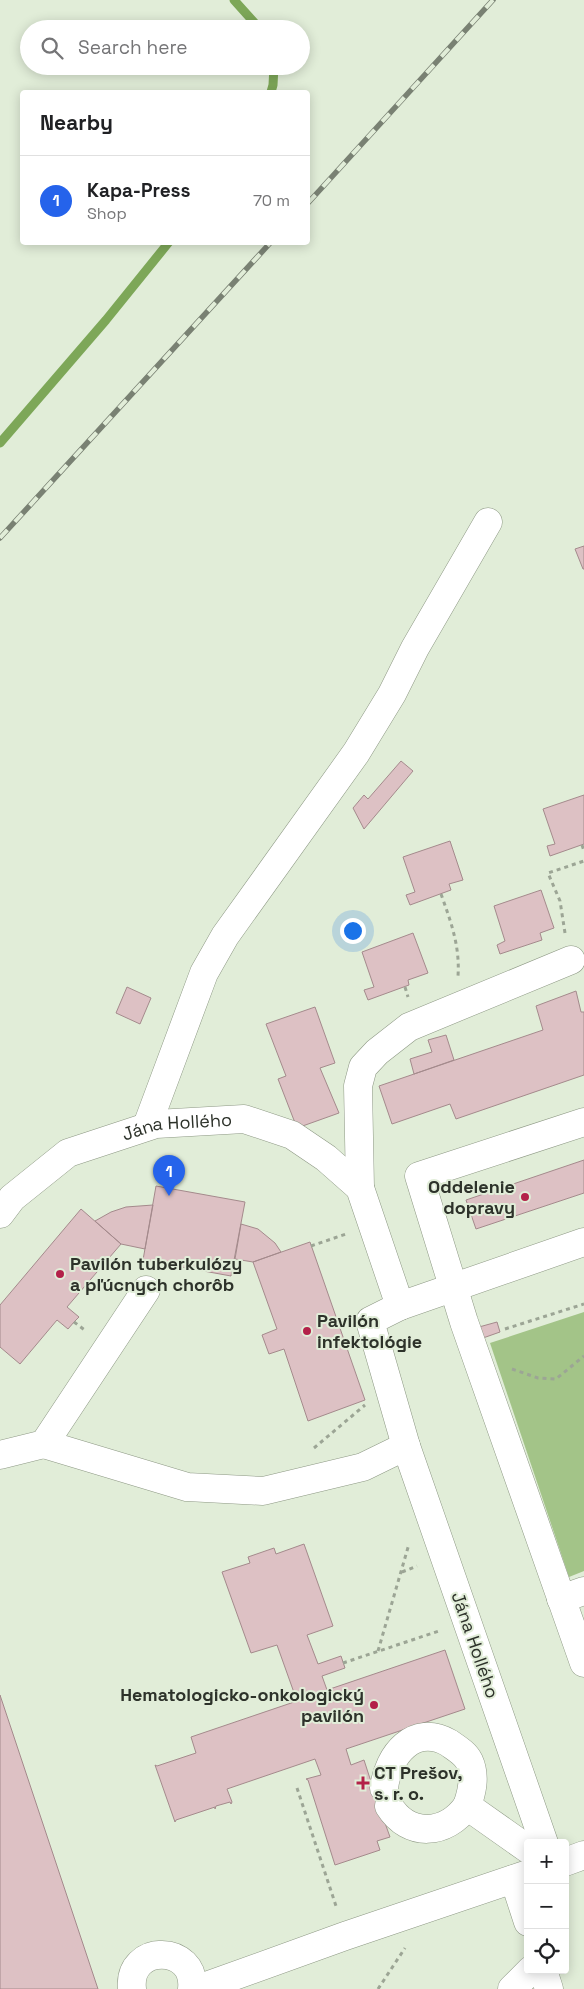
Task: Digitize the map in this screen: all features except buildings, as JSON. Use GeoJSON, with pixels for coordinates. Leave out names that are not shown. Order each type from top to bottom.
{"type":"FeatureCollection","features":[{"type":"Feature","properties":{"kind":"street"},"geometry":{"type":"LineString","coordinates":[[147,1126],[204,973],[226,936],[356,753],[392,694],[415,648],[488,522]]}},
{"type":"Feature","properties":{"kind":"street"},"geometry":{"type":"LineString","coordinates":[[400,1306],[360,1188],[358,1086],[363,1067],[409,1027],[567,961]]}},
{"type":"Feature","properties":{"kind":"street","name":"Jána Hollého"},"geometry":{"type":"LineString","coordinates":[[0,1214],[12,1198],[68,1153],[156,1124],[244,1119],[292,1135],[326,1158],[360,1188]]}},
{"type":"Feature","properties":{"kind":"street"},"geometry":{"type":"LineString","coordinates":[[584,1122],[419,1176],[476,1358],[572,1595],[584,1663]]}},
{"type":"Feature","properties":{"kind":"street","name":"Jána Hollého"},"geometry":{"type":"LineString","coordinates":[[543,1839],[406,1446],[370,1321],[400,1306],[584,1242]]}},
{"type":"Feature","properties":{"kind":"street"},"geometry":{"type":"LineString","coordinates":[[44,1444],[146,1290]]}},
{"type":"Feature","properties":{"kind":"street"},"geometry":{"type":"LineString","coordinates":[[0,1455],[44,1444],[187,1487],[263,1491],[363,1467],[406,1446]]}},
{"type":"Feature","properties":{"kind":"street"},"geometry":{"type":"LineString","coordinates":[[428,1737],[444,1740],[458,1749],[469,1761],[473,1776],[472,1790],[467,1806],[459,1817],[446,1825],[430,1830],[414,1827],[402,1820],[386,1797],[386,1774],[390,1763],[399,1750],[411,1741],[428,1737]]}},
{"type":"Feature","properties":{"kind":"street"},"geometry":{"type":"LineString","coordinates":[[467,1806],[524,1846]]}},
{"type":"Feature","properties":{"kind":"street"},"geometry":{"type":"LineString","coordinates":[[569,1861],[584,1855]]}},
{"type":"Feature","properties":{"kind":"street"},"geometry":{"type":"LineString","coordinates":[[198,1989],[346,1936],[521,1877],[524,1896]]}},
{"type":"Feature","properties":{"kind":"street"},"geometry":{"type":"LineString","coordinates":[[132,1989],[132,1976],[136,1968],[151,1956],[160,1954],[170,1955],[179,1959],[186,1966],[191,1974],[192,1989]]}},
{"type":"Feature","properties":{"kind":"street"},"geometry":{"type":"LineString","coordinates":[[512,1989],[527,1974]]}},
{"type":"Feature","properties":{"kind":"street"},"geometry":{"type":"LineString","coordinates":[[544,1974],[549,1989]]}},
{"type":"Feature","properties":{"kind":"path"},"geometry":{"type":"LineString","coordinates":[[582,845],[584,851]]}},
{"type":"Feature","properties":{"kind":"path"},"geometry":{"type":"LineString","coordinates":[[567,961],[560,901],[548,873],[584,861]]}},
{"type":"Feature","properties":{"kind":"path"},"geometry":{"type":"LineString","coordinates":[[441,894],[457,939],[460,958],[454,1008]]}},
{"type":"Feature","properties":{"kind":"path"},"geometry":{"type":"LineString","coordinates":[[311,1246],[372,1225]]}},
{"type":"Feature","properties":{"kind":"path"},"geometry":{"type":"LineString","coordinates":[[506,1328],[584,1304]]}},
{"type":"Feature","properties":{"kind":"path"},"geometry":{"type":"LineString","coordinates":[[476,1358],[538,1378],[556,1379],[584,1356]]}},
{"type":"Feature","properties":{"kind":"path"},"geometry":{"type":"LineString","coordinates":[[307,1454],[367,1404],[386,1378]]}},
{"type":"Feature","properties":{"kind":"path"},"geometry":{"type":"LineString","coordinates":[[378,1652],[411,1538]]}},
{"type":"Feature","properties":{"kind":"path"},"geometry":{"type":"LineString","coordinates":[[343,1663],[444,1629]]}},
{"type":"Feature","properties":{"kind":"path"},"geometry":{"type":"LineString","coordinates":[[297,1788],[346,1936]]}},
{"type":"Feature","properties":{"kind":"green space"},"geometry":{"type":"Polygon","coordinates":[[[584,1312],[584,1571],[569,1577],[490,1343],[584,1312]]]}},
{"type":"Feature","properties":{"kind":"waterway"},"geometry":{"type":"LineString","coordinates":[[234,0],[252,20]]}},
{"type":"Feature","properties":{"kind":"waterway"},"geometry":{"type":"LineString","coordinates":[[272,90],[274,75]]}},
{"type":"Feature","properties":{"kind":"waterway"},"geometry":{"type":"LineString","coordinates":[[0,443],[106,320],[167,245]]}},
{"type":"Feature","properties":{"kind":"railway"},"geometry":{"type":"LineString","coordinates":[[310,201],[493,0]]}},
{"type":"Feature","properties":{"kind":"railway"},"geometry":{"type":"LineString","coordinates":[[0,538],[268,245]]}},
{"type":"Feature","properties":{"kind":"place","name":"Kapa-Press"},"geometry":{"type":"Point","coordinates":[169,1196]}},
{"type":"Feature","properties":{"kind":"place","name":"Oddelenie dopravy"},"geometry":{"type":"Point","coordinates":[525,1197]}},
{"type":"Feature","properties":{"kind":"place","name":"Pavilón tuberkulózy a pľúcnych chorôb"},"geometry":{"type":"Point","coordinates":[60,1274]}},
{"type":"Feature","properties":{"kind":"place","name":"Pavilón infektológie"},"geometry":{"type":"Point","coordinates":[307,1331]}},
{"type":"Feature","properties":{"kind":"place","name":"Hematologicko-onkologický pavilón"},"geometry":{"type":"Point","coordinates":[374,1705]}},
{"type":"Feature","properties":{"kind":"place","name":"CT Prešov, s. r. o."},"geometry":{"type":"Point","coordinates":[363,1783]}}]}
